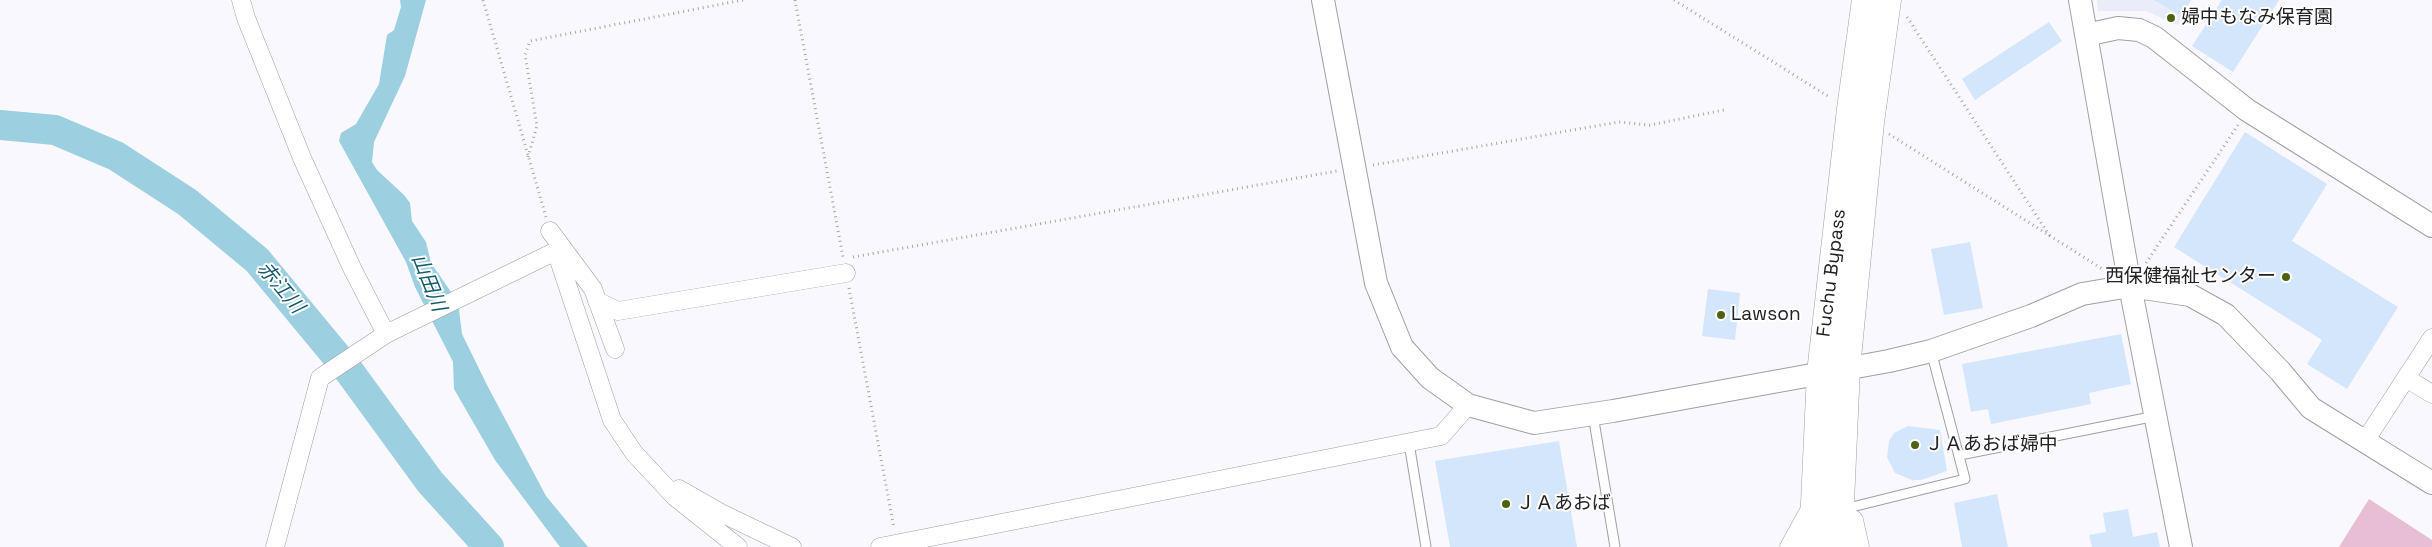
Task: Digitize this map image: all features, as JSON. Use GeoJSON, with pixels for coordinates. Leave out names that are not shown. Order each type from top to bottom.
{"type":"FeatureCollection","features":[{"type":"Feature","properties":{"kind":"highway","name":"Fuchu Bypass"},"geometry":{"type":"LineString","coordinates":[[1813,547],[1813,502],[1833,371],[1860,116],[1866,0]]}},
{"type":"Feature","properties":{"kind":"highway","name":"Fuchu Bypass"},"geometry":{"type":"LineString","coordinates":[[1860,116],[1896,8]]}},
{"type":"Feature","properties":{"kind":"highway","name":"Fuchu Bypass"},"geometry":{"type":"LineString","coordinates":[[1833,371],[1840,510],[1838,547]]}},
{"type":"Feature","properties":{"kind":"street"},"geometry":{"type":"LineString","coordinates":[[241,0],[246,18],[302,158],[352,268],[386,334]]}},
{"type":"Feature","properties":{"kind":"street"},"geometry":{"type":"LineString","coordinates":[[1323,0],[1376,283],[1402,347],[1430,378],[1468,406],[1534,423],[1889,362],[1931,351],[2031,316],[2082,294],[2130,286],[2190,295],[2226,315],[2280,371],[2311,408],[2432,483]]}},
{"type":"Feature","properties":{"kind":"street"},"geometry":{"type":"LineString","coordinates":[[2080,0],[2130,286],[2181,547]]}},
{"type":"Feature","properties":{"kind":"street"},"geometry":{"type":"LineString","coordinates":[[2086,34],[2118,28],[2139,30],[2154,37],[2247,110],[2432,226]]}},
{"type":"Feature","properties":{"kind":"street"},"geometry":{"type":"LineString","coordinates":[[550,231],[593,289],[615,350]]}},
{"type":"Feature","properties":{"kind":"street"},"geometry":{"type":"LineString","coordinates":[[275,547],[320,378],[386,334],[556,252],[612,420],[634,453],[675,497],[738,547]]}},
{"type":"Feature","properties":{"kind":"street"},"geometry":{"type":"LineString","coordinates":[[597,301],[618,311],[845,266]]}},
{"type":"Feature","properties":{"kind":"street"},"geometry":{"type":"LineString","coordinates":[[2365,442],[2432,338]]}},
{"type":"Feature","properties":{"kind":"street"},"geometry":{"type":"LineString","coordinates":[[2406,378],[2432,394]]}},
{"type":"Feature","properties":{"kind":"street"},"geometry":{"type":"LineString","coordinates":[[880,547],[1441,436],[1468,406]]}},
{"type":"Feature","properties":{"kind":"street"},"geometry":{"type":"LineString","coordinates":[[656,476],[721,513],[792,547]]}},
{"type":"Feature","properties":{"kind":"street"},"geometry":{"type":"LineString","coordinates":[[1789,547],[1813,502]]}},
{"type":"Feature","properties":{"kind":"street"},"geometry":{"type":"LineString","coordinates":[[1840,510],[1854,520],[1860,547]]}},
{"type":"Feature","properties":{"kind":"lane"},"geometry":{"type":"LineString","coordinates":[[1840,510],[1965,479],[1931,351]]}},
{"type":"Feature","properties":{"kind":"lane"},"geometry":{"type":"LineString","coordinates":[[1593,414],[1615,547]]}},
{"type":"Feature","properties":{"kind":"lane"},"geometry":{"type":"LineString","coordinates":[[1960,455],[2156,416]]}},
{"type":"Feature","properties":{"kind":"lane"},"geometry":{"type":"LineString","coordinates":[[1409,442],[1426,547]]}},
{"type":"Feature","properties":{"kind":"path"},"geometry":{"type":"LineString","coordinates":[[483,0],[550,231]]}},
{"type":"Feature","properties":{"kind":"path"},"geometry":{"type":"LineString","coordinates":[[528,157],[537,126],[525,55],[530,41],[743,0]]}},
{"type":"Feature","properties":{"kind":"path"},"geometry":{"type":"LineString","coordinates":[[1674,0],[2052,239],[2130,286],[2247,110]]}},
{"type":"Feature","properties":{"kind":"path"},"geometry":{"type":"LineString","coordinates":[[1896,8],[2052,239]]}},
{"type":"Feature","properties":{"kind":"path"},"geometry":{"type":"LineString","coordinates":[[845,266],[1355,168],[1619,122],[1650,125],[1724,110]]}},
{"type":"Feature","properties":{"kind":"shaded area","name":"婦中もなみ保育園"},"geometry":{"type":"Polygon","coordinates":[[[2097,0],[2192,0],[2177,25],[2146,11],[2098,11],[2097,0]]]}},
{"type":"Feature","properties":{"kind":"shaded area"},"geometry":{"type":"Polygon","coordinates":[[[2369,499],[2432,540],[2432,547],[2339,547],[2369,499]]]}},
{"type":"Feature","properties":{"kind":"water","name":"山田川"},"geometry":{"type":"Polygon","coordinates":[[[400,0],[426,0],[405,76],[374,142],[372,162],[377,170],[410,203],[412,221],[426,242],[431,263],[458,302],[462,334],[487,385],[546,496],[588,547],[560,547],[495,460],[454,389],[453,362],[415,287],[406,262],[339,141],[341,133],[356,124],[379,84],[387,35],[394,30],[401,7],[400,0]]]}},
{"type":"Feature","properties":{"kind":"building"},"geometry":{"type":"Polygon","coordinates":[[[2154,0],[2191,0],[2181,16],[2154,0]]]}},
{"type":"Feature","properties":{"kind":"building"},"geometry":{"type":"Polygon","coordinates":[[[2222,0],[2279,0],[2233,72],[2192,46],[2222,0]]]}},
{"type":"Feature","properties":{"kind":"building"},"geometry":{"type":"Polygon","coordinates":[[[2049,22],[2062,41],[1975,100],[1962,79],[2049,22]]]}},
{"type":"Feature","properties":{"kind":"building","name":"西保健福祉センター"},"geometry":{"type":"Polygon","coordinates":[[[2245,132],[2327,184],[2292,241],[2398,307],[2347,389],[2307,364],[2322,340],[2174,247],[2245,132]]]}},
{"type":"Feature","properties":{"kind":"building"},"geometry":{"type":"Polygon","coordinates":[[[1970,242],[1983,308],[1944,315],[1931,249],[1970,242]]]}},
{"type":"Feature","properties":{"kind":"building","name":"Lawson"},"geometry":{"type":"Polygon","coordinates":[[[1708,289],[1740,293],[1735,340],[1702,336],[1708,289]]]}},
{"type":"Feature","properties":{"kind":"building"},"geometry":{"type":"Polygon","coordinates":[[[2121,334],[2131,384],[2089,393],[2091,404],[1991,424],[1988,409],[1971,412],[1962,364],[2121,334]]]}},
{"type":"Feature","properties":{"kind":"building","name":"ＪＡあおば婦中"},"geometry":{"type":"Polygon","coordinates":[[[1908,426],[1940,430],[1947,471],[1921,480],[1912,480],[1895,473],[1887,457],[1889,441],[1894,433],[1908,426]]]}},
{"type":"Feature","properties":{"kind":"building","name":"ＪＡあおば"},"geometry":{"type":"Polygon","coordinates":[[[1559,441],[1577,547],[1450,547],[1435,461],[1559,441]]]}},
{"type":"Feature","properties":{"kind":"building"},"geometry":{"type":"Polygon","coordinates":[[[1997,494],[2008,547],[1962,547],[1954,503],[1997,494]]]}},
{"type":"Feature","properties":{"kind":"building"},"geometry":{"type":"Polygon","coordinates":[[[2128,509],[2133,537],[2157,532],[2160,547],[2092,547],[2089,535],[2106,532],[2103,513],[2128,509]]]}},
{"type":"Feature","properties":{"kind":"waterway","name":"赤江川"},"geometry":{"type":"LineString","coordinates":[[0,125],[55,130],[116,156],[187,202],[257,260],[349,371],[430,482],[489,547]]}},
{"type":"Feature","properties":{"kind":"place","name":"婦中もなみ保育園"},"geometry":{"type":"Point","coordinates":[2171,18]}},
{"type":"Feature","properties":{"kind":"place","name":"西保健福祉センター"},"geometry":{"type":"Point","coordinates":[2286,277]}},
{"type":"Feature","properties":{"kind":"place","name":"Lawson"},"geometry":{"type":"Point","coordinates":[1721,315]}},
{"type":"Feature","properties":{"kind":"place","name":"ＪＡあおば婦中"},"geometry":{"type":"Point","coordinates":[1915,445]}},
{"type":"Feature","properties":{"kind":"place","name":"ＪＡあおば"},"geometry":{"type":"Point","coordinates":[1506,504]}}]}
